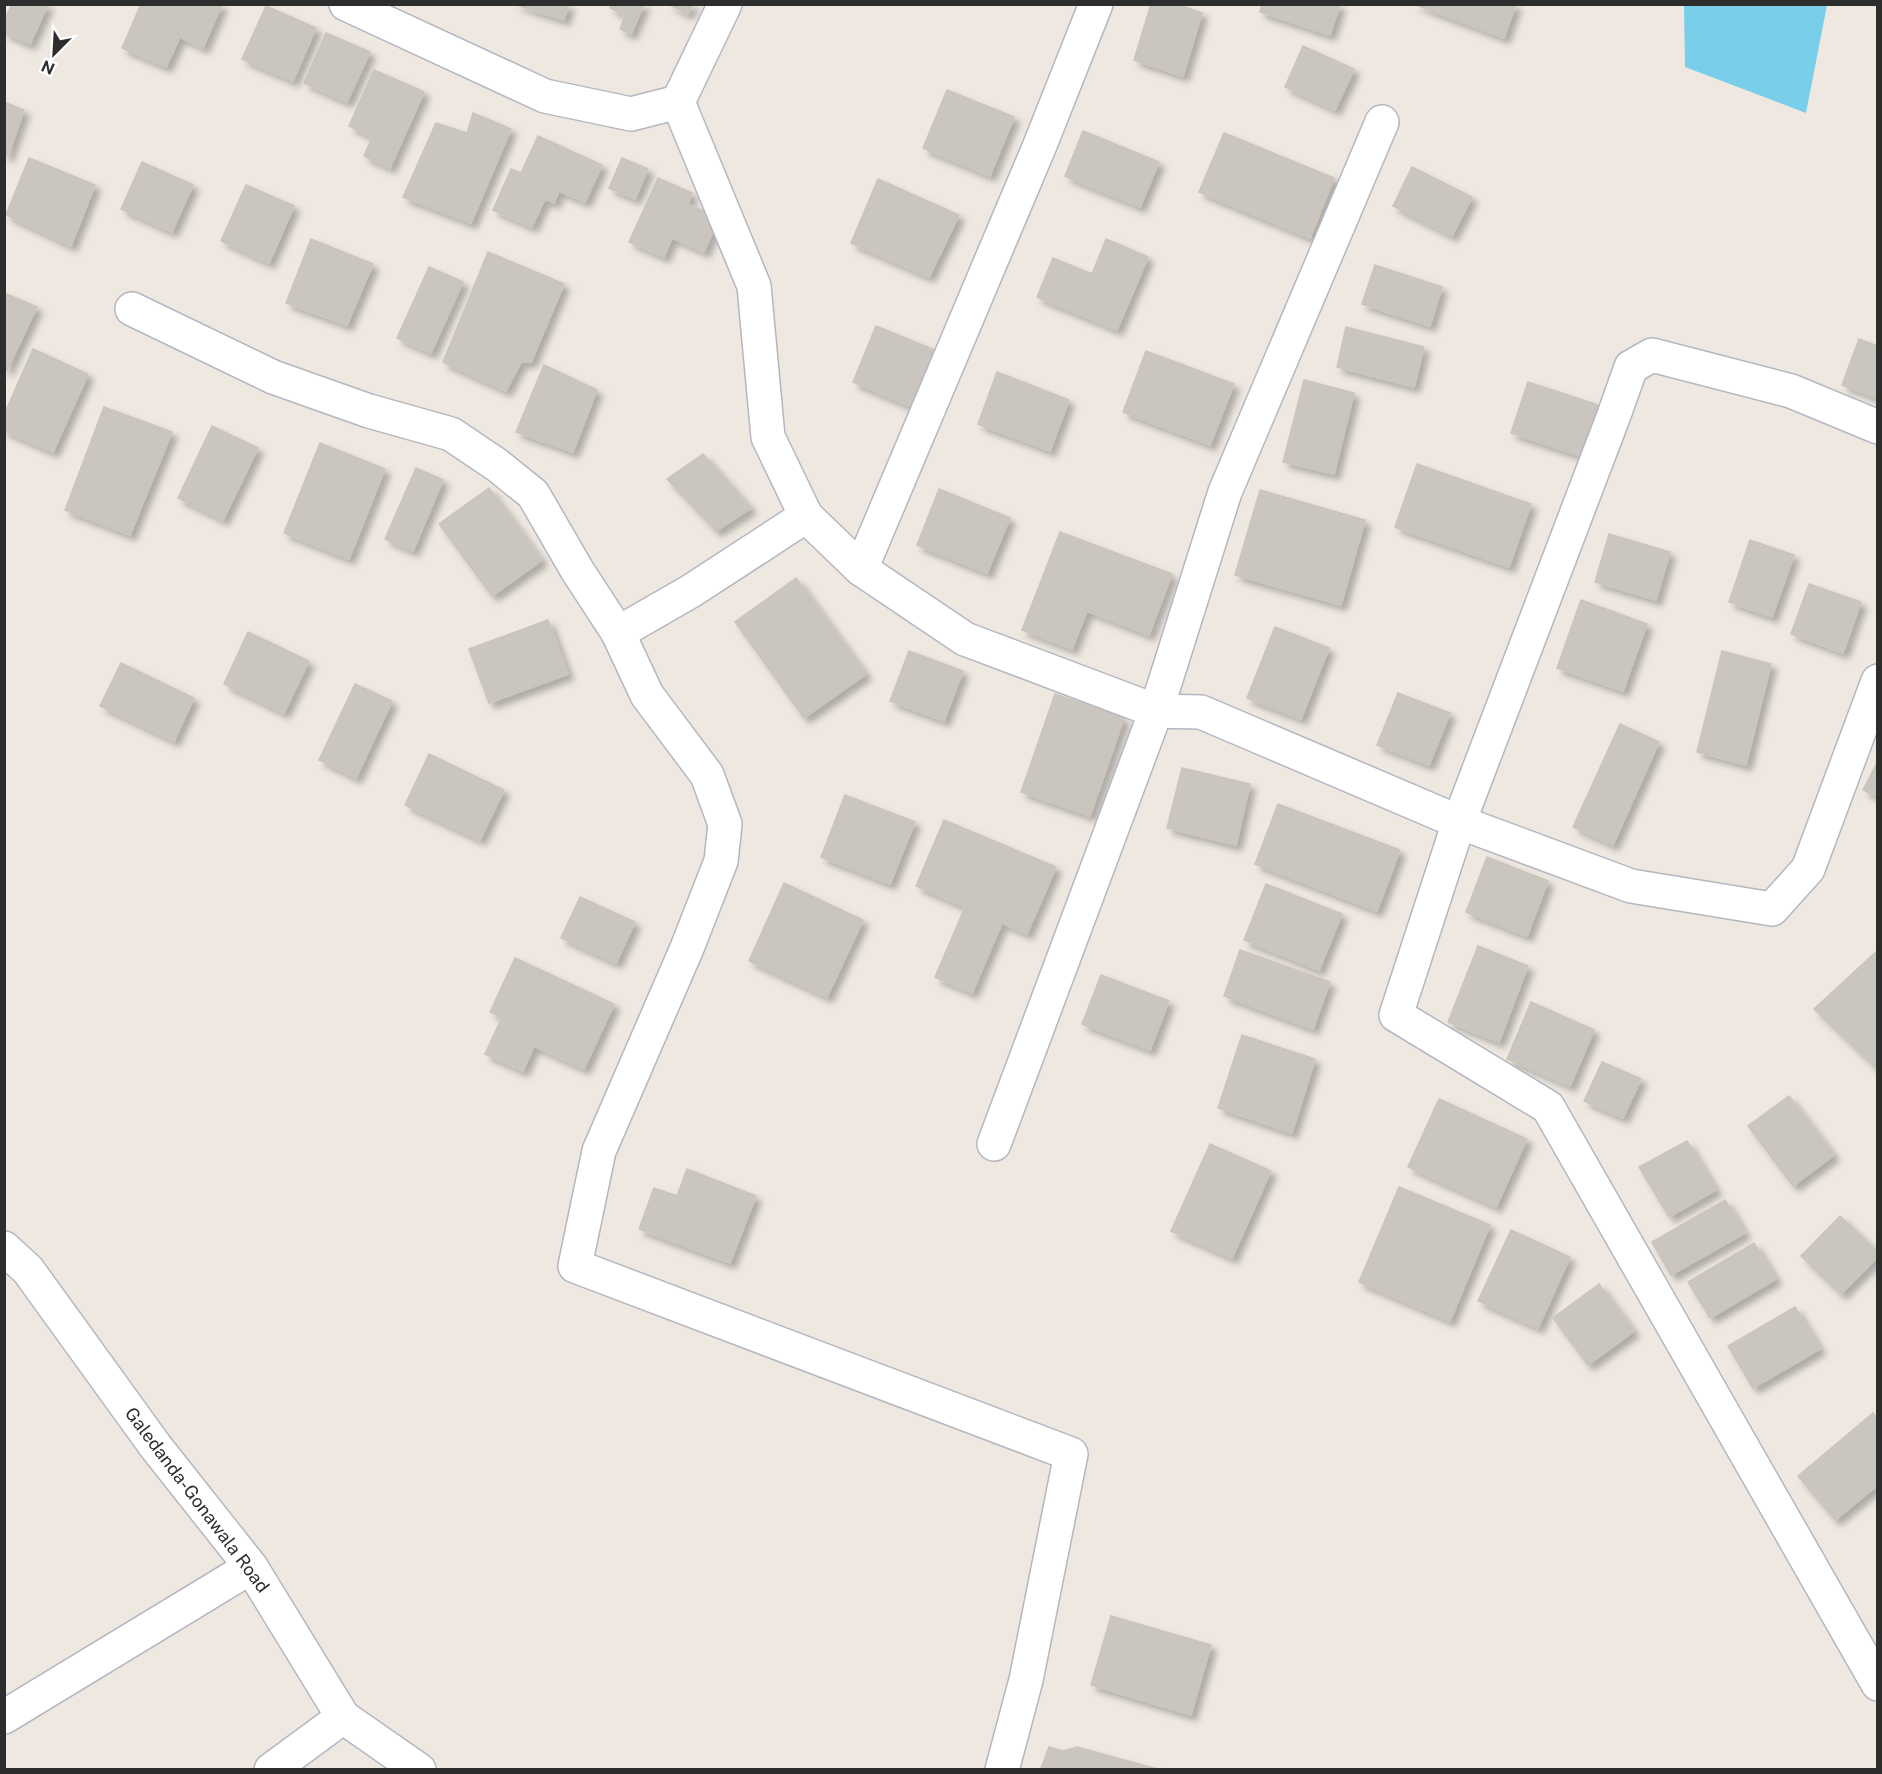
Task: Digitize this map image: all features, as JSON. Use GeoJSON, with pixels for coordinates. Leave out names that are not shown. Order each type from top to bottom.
{"type":"FeatureCollection","features":[{"type":"Feature","properties":{"kind":"street"},"geometry":{"type":"LineString","coordinates":[[346,4],[545,96],[631,114],[678,102]]}},
{"type":"Feature","properties":{"kind":"street"},"geometry":{"type":"LineString","coordinates":[[725,4],[678,102],[754,286],[768,437],[806,516],[861,569],[965,639],[1156,711],[1201,711],[1459,822],[1631,886],[1772,909],[1808,869],[1878,681]]}},
{"type":"Feature","properties":{"kind":"street"},"geometry":{"type":"LineString","coordinates":[[861,569],[1035,156],[1096,4]]}},
{"type":"Feature","properties":{"kind":"street"},"geometry":{"type":"LineString","coordinates":[[994,1144],[1156,711],[1225,492],[1382,122]]}},
{"type":"Feature","properties":{"kind":"street"},"geometry":{"type":"LineString","coordinates":[[132,309],[273,377],[369,411],[451,434],[497,465],[533,494],[576,570],[618,633],[647,695],[707,775],[725,824],[721,861],[687,948],[599,1151],[575,1266],[1071,1454],[1026,1680],[1002,1770]]}},
{"type":"Feature","properties":{"kind":"street"},"geometry":{"type":"LineString","coordinates":[[1878,427],[1791,390],[1652,355],[1631,367],[1459,822],[1396,1015],[1548,1107],[1878,1684]]}},
{"type":"Feature","properties":{"kind":"street"},"geometry":{"type":"LineString","coordinates":[[618,633],[691,591],[806,516]]}},
{"type":"Feature","properties":{"kind":"street","name":"Galedanda-Gonawala Road"},"geometry":{"type":"LineString","coordinates":[[4,1248],[28,1270],[156,1447],[251,1567],[343,1717],[419,1770]]}},
{"type":"Feature","properties":{"kind":"street"},"geometry":{"type":"LineString","coordinates":[[4,1717],[251,1567]]}},
{"type":"Feature","properties":{"kind":"street"},"geometry":{"type":"LineString","coordinates":[[271,1770],[343,1717]]}},
{"type":"Feature","properties":{"kind":"water"},"geometry":{"type":"Polygon","coordinates":[[[1684,5],[1827,5],[1806,113],[1685,67],[1684,5]]]}},
{"type":"Feature","properties":{"kind":"building"},"geometry":{"type":"Polygon","coordinates":[[[12,4],[48,4],[30,44],[4,33],[4,21],[12,4]]]}},
{"type":"Feature","properties":{"kind":"building"},"geometry":{"type":"Polygon","coordinates":[[[141,4],[222,4],[203,48],[180,37],[166,67],[122,48],[141,4]]]}},
{"type":"Feature","properties":{"kind":"building"},"geometry":{"type":"Polygon","coordinates":[[[514,4],[569,4],[564,20],[514,4]]]}},
{"type":"Feature","properties":{"kind":"building"},"geometry":{"type":"Polygon","coordinates":[[[611,4],[644,4],[631,34],[620,29],[625,15],[610,8],[611,4]]]}},
{"type":"Feature","properties":{"kind":"building"},"geometry":{"type":"Polygon","coordinates":[[[668,4],[693,4],[688,14],[668,4]]]}},
{"type":"Feature","properties":{"kind":"building"},"geometry":{"type":"Polygon","coordinates":[[[1151,4],[1177,4],[1202,13],[1183,76],[1134,60],[1151,4]]]}},
{"type":"Feature","properties":{"kind":"building"},"geometry":{"type":"Polygon","coordinates":[[[1262,4],[1340,4],[1330,35],[1260,12],[1262,4]]]}},
{"type":"Feature","properties":{"kind":"building"},"geometry":{"type":"Polygon","coordinates":[[[1414,4],[1516,4],[1504,38],[1414,4]]]}},
{"type":"Feature","properties":{"kind":"building"},"geometry":{"type":"Polygon","coordinates":[[[266,6],[316,28],[293,81],[242,59],[266,6]]]}},
{"type":"Feature","properties":{"kind":"building"},"geometry":{"type":"Polygon","coordinates":[[[326,33],[370,52],[347,102],[304,83],[326,33]]]}},
{"type":"Feature","properties":{"kind":"building"},"geometry":{"type":"Polygon","coordinates":[[[1303,46],[1354,69],[1335,110],[1285,87],[1303,46]]]}},
{"type":"Feature","properties":{"kind":"building"},"geometry":{"type":"Polygon","coordinates":[[[374,70],[424,92],[390,168],[364,156],[372,137],[349,126],[374,70]]]}},
{"type":"Feature","properties":{"kind":"building"},"geometry":{"type":"Polygon","coordinates":[[[947,90],[1014,117],[990,176],[923,148],[947,90]]]}},
{"type":"Feature","properties":{"kind":"building"},"geometry":{"type":"Polygon","coordinates":[[[4,102],[24,110],[8,156],[4,155],[4,102]]]}},
{"type":"Feature","properties":{"kind":"building"},"geometry":{"type":"Polygon","coordinates":[[[473,113],[511,129],[471,223],[403,197],[436,123],[467,133],[473,113]]]}},
{"type":"Feature","properties":{"kind":"building"},"geometry":{"type":"Polygon","coordinates":[[[1083,131],[1159,162],[1140,207],[1065,176],[1083,131]]]}},
{"type":"Feature","properties":{"kind":"building"},"geometry":{"type":"Polygon","coordinates":[[[1224,133],[1334,178],[1310,238],[1199,192],[1224,133]]]}},
{"type":"Feature","properties":{"kind":"building"},"geometry":{"type":"Polygon","coordinates":[[[538,136],[602,165],[585,202],[559,191],[554,203],[545,199],[532,227],[493,210],[511,169],[521,173],[538,136]]]}},
{"type":"Feature","properties":{"kind":"building"},"geometry":{"type":"Polygon","coordinates":[[[29,158],[95,185],[71,246],[6,215],[29,158]]]}},
{"type":"Feature","properties":{"kind":"building"},"geometry":{"type":"Polygon","coordinates":[[[622,158],[648,169],[635,199],[609,188],[622,158]]]}},
{"type":"Feature","properties":{"kind":"building"},"geometry":{"type":"Polygon","coordinates":[[[142,162],[193,185],[172,232],[121,209],[142,162]]]}},
{"type":"Feature","properties":{"kind":"building"},"geometry":{"type":"Polygon","coordinates":[[[1412,167],[1472,197],[1452,236],[1393,206],[1412,167]]]}},
{"type":"Feature","properties":{"kind":"building"},"geometry":{"type":"Polygon","coordinates":[[[658,178],[692,193],[688,204],[719,218],[704,252],[672,238],[664,257],[629,242],[658,178]]]}},
{"type":"Feature","properties":{"kind":"building"},"geometry":{"type":"Polygon","coordinates":[[[878,179],[959,215],[929,277],[851,243],[878,179]]]}},
{"type":"Feature","properties":{"kind":"building"},"geometry":{"type":"Polygon","coordinates":[[[246,185],[294,206],[269,263],[221,241],[246,185]]]}},
{"type":"Feature","properties":{"kind":"building"},"geometry":{"type":"Polygon","coordinates":[[[311,239],[373,264],[347,325],[286,303],[311,239]]]}},
{"type":"Feature","properties":{"kind":"building"},"geometry":{"type":"Polygon","coordinates":[[[1106,239],[1148,257],[1117,330],[1037,297],[1053,258],[1092,274],[1106,239]]]}},
{"type":"Feature","properties":{"kind":"building"},"geometry":{"type":"Polygon","coordinates":[[[488,252],[564,284],[531,362],[521,362],[506,391],[443,362],[488,252]]]}},
{"type":"Feature","properties":{"kind":"building"},"geometry":{"type":"Polygon","coordinates":[[[1375,265],[1442,287],[1430,326],[1362,304],[1375,265]]]}},
{"type":"Feature","properties":{"kind":"building"},"geometry":{"type":"Polygon","coordinates":[[[429,267],[463,282],[431,353],[397,338],[429,267]]]}},
{"type":"Feature","properties":{"kind":"building"},"geometry":{"type":"Polygon","coordinates":[[[4,293],[37,307],[7,370],[4,369],[4,293]]]}},
{"type":"Feature","properties":{"kind":"building"},"geometry":{"type":"Polygon","coordinates":[[[876,326],[937,351],[914,408],[853,382],[876,326]]]}},
{"type":"Feature","properties":{"kind":"building"},"geometry":{"type":"Polygon","coordinates":[[[1346,327],[1424,347],[1414,387],[1337,367],[1346,327]]]}},
{"type":"Feature","properties":{"kind":"building"},"geometry":{"type":"Polygon","coordinates":[[[1859,339],[1878,346],[1878,398],[1842,385],[1859,339]]]}},
{"type":"Feature","properties":{"kind":"building"},"geometry":{"type":"Polygon","coordinates":[[[33,349],[88,374],[53,452],[4,431],[4,415],[33,349]]]}},
{"type":"Feature","properties":{"kind":"building"},"geometry":{"type":"Polygon","coordinates":[[[1146,351],[1234,384],[1210,445],[1123,412],[1146,351]]]}},
{"type":"Feature","properties":{"kind":"building"},"geometry":{"type":"Polygon","coordinates":[[[544,365],[597,390],[573,452],[516,432],[544,365]]]}},
{"type":"Feature","properties":{"kind":"building"},"geometry":{"type":"Polygon","coordinates":[[[997,372],[1069,400],[1050,451],[978,424],[997,372]]]}},
{"type":"Feature","properties":{"kind":"building"},"geometry":{"type":"Polygon","coordinates":[[[1304,380],[1354,393],[1334,474],[1283,462],[1304,380]]]}},
{"type":"Feature","properties":{"kind":"building"},"geometry":{"type":"Polygon","coordinates":[[[1528,382],[1598,405],[1581,456],[1511,433],[1528,382]]]}},
{"type":"Feature","properties":{"kind":"building"},"geometry":{"type":"Polygon","coordinates":[[[104,407],[172,432],[130,535],[65,510],[104,407]]]}},
{"type":"Feature","properties":{"kind":"building"},"geometry":{"type":"Polygon","coordinates":[[[212,426],[258,448],[223,520],[178,498],[212,426]]]}},
{"type":"Feature","properties":{"kind":"building"},"geometry":{"type":"Polygon","coordinates":[[[320,443],[385,469],[349,559],[284,533],[320,443]]]}},
{"type":"Feature","properties":{"kind":"building"},"geometry":{"type":"Polygon","coordinates":[[[703,454],[751,508],[716,531],[667,479],[703,454]]]}},
{"type":"Feature","properties":{"kind":"building"},"geometry":{"type":"Polygon","coordinates":[[[1417,464],[1531,504],[1509,567],[1395,527],[1417,464]]]}},
{"type":"Feature","properties":{"kind":"building"},"geometry":{"type":"Polygon","coordinates":[[[416,468],[443,480],[413,551],[385,539],[416,468]]]}},
{"type":"Feature","properties":{"kind":"building"},"geometry":{"type":"Polygon","coordinates":[[[489,488],[542,560],[492,596],[439,524],[489,488]]]}},
{"type":"Feature","properties":{"kind":"building"},"geometry":{"type":"Polygon","coordinates":[[[939,489],[1010,518],[987,573],[917,545],[939,489]]]}},
{"type":"Feature","properties":{"kind":"building"},"geometry":{"type":"Polygon","coordinates":[[[1260,490],[1365,520],[1341,605],[1235,575],[1260,490]]]}},
{"type":"Feature","properties":{"kind":"building"},"geometry":{"type":"Polygon","coordinates":[[[1060,532],[1172,574],[1149,635],[1087,611],[1072,649],[1022,630],[1060,532]]]}},
{"type":"Feature","properties":{"kind":"building"},"geometry":{"type":"Polygon","coordinates":[[[1609,534],[1670,552],[1656,600],[1595,582],[1609,534]]]}},
{"type":"Feature","properties":{"kind":"building"},"geometry":{"type":"Polygon","coordinates":[[[1750,540],[1794,555],[1772,617],[1729,602],[1750,540]]]}},
{"type":"Feature","properties":{"kind":"building"},"geometry":{"type":"Polygon","coordinates":[[[796,578],[866,674],[804,718],[735,622],[796,578]]]}},
{"type":"Feature","properties":{"kind":"building"},"geometry":{"type":"Polygon","coordinates":[[[1809,584],[1861,602],[1843,653],[1791,634],[1809,584]]]}},
{"type":"Feature","properties":{"kind":"building"},"geometry":{"type":"Polygon","coordinates":[[[1581,600],[1647,624],[1623,691],[1557,668],[1581,600]]]}},
{"type":"Feature","properties":{"kind":"building"},"geometry":{"type":"Polygon","coordinates":[[[548,620],[568,674],[489,703],[469,649],[548,620]]]}},
{"type":"Feature","properties":{"kind":"building"},"geometry":{"type":"Polygon","coordinates":[[[1275,627],[1329,648],[1301,719],[1247,698],[1275,627]]]}},
{"type":"Feature","properties":{"kind":"building"},"geometry":{"type":"Polygon","coordinates":[[[248,632],[309,661],[284,713],[224,684],[248,632]]]}},
{"type":"Feature","properties":{"kind":"building"},"geometry":{"type":"Polygon","coordinates":[[[909,651],[963,671],[944,721],[890,701],[909,651]]]}},
{"type":"Feature","properties":{"kind":"building"},"geometry":{"type":"Polygon","coordinates":[[[1722,651],[1771,664],[1746,765],[1697,752],[1722,651]]]}},
{"type":"Feature","properties":{"kind":"building"},"geometry":{"type":"Polygon","coordinates":[[[121,663],[194,698],[174,741],[100,706],[121,663]]]}},
{"type":"Feature","properties":{"kind":"building"},"geometry":{"type":"Polygon","coordinates":[[[355,684],[392,701],[356,778],[319,760],[355,684]]]}},
{"type":"Feature","properties":{"kind":"building"},"geometry":{"type":"Polygon","coordinates":[[[1398,693],[1450,713],[1429,765],[1377,745],[1398,693]]]}},
{"type":"Feature","properties":{"kind":"building"},"geometry":{"type":"Polygon","coordinates":[[[1055,694],[1124,718],[1090,816],[1021,792],[1055,694]]]}},
{"type":"Feature","properties":{"kind":"building"},"geometry":{"type":"Polygon","coordinates":[[[1620,724],[1659,742],[1613,845],[1573,827],[1620,724]]]}},
{"type":"Feature","properties":{"kind":"building"},"geometry":{"type":"Polygon","coordinates":[[[429,754],[504,790],[480,840],[405,805],[429,754]]]}},
{"type":"Feature","properties":{"kind":"building"},"geometry":{"type":"Polygon","coordinates":[[[1878,761],[1878,797],[1863,790],[1878,761]]]}},
{"type":"Feature","properties":{"kind":"building"},"geometry":{"type":"Polygon","coordinates":[[[1182,768],[1250,784],[1236,845],[1167,828],[1182,768]]]}},
{"type":"Feature","properties":{"kind":"building"},"geometry":{"type":"Polygon","coordinates":[[[845,795],[915,822],[890,884],[821,857],[845,795]]]}},
{"type":"Feature","properties":{"kind":"building"},"geometry":{"type":"Polygon","coordinates":[[[1278,804],[1400,850],[1377,911],[1255,864],[1278,804]]]}},
{"type":"Feature","properties":{"kind":"building"},"geometry":{"type":"Polygon","coordinates":[[[944,820],[1056,867],[1027,934],[1002,923],[972,993],[935,977],[965,907],[916,886],[944,820]]]}},
{"type":"Feature","properties":{"kind":"building"},"geometry":{"type":"Polygon","coordinates":[[[1487,857],[1548,881],[1527,936],[1466,912],[1487,857]]]}},
{"type":"Feature","properties":{"kind":"building"},"geometry":{"type":"Polygon","coordinates":[[[784,883],[863,920],[827,997],[749,961],[784,883]]]}},
{"type":"Feature","properties":{"kind":"building"},"geometry":{"type":"Polygon","coordinates":[[[1266,884],[1342,914],[1319,970],[1244,940],[1266,884]]]}},
{"type":"Feature","properties":{"kind":"building"},"geometry":{"type":"Polygon","coordinates":[[[580,897],[635,922],[616,963],[561,938],[580,897]]]}},
{"type":"Feature","properties":{"kind":"building"},"geometry":{"type":"Polygon","coordinates":[[[1478,946],[1528,966],[1499,1042],[1448,1022],[1478,946]]]}},
{"type":"Feature","properties":{"kind":"building"},"geometry":{"type":"Polygon","coordinates":[[[1240,950],[1330,982],[1313,1029],[1224,996],[1240,950]]]}},
{"type":"Feature","properties":{"kind":"building"},"geometry":{"type":"Polygon","coordinates":[[[1878,950],[1878,1070],[1814,1009],[1878,950]]]}},
{"type":"Feature","properties":{"kind":"building"},"geometry":{"type":"Polygon","coordinates":[[[515,958],[614,1004],[584,1069],[534,1046],[523,1071],[485,1054],[502,1017],[490,1012],[515,958]]]}},
{"type":"Feature","properties":{"kind":"building"},"geometry":{"type":"Polygon","coordinates":[[[1101,975],[1169,1001],[1150,1050],[1082,1024],[1101,975]]]}},
{"type":"Feature","properties":{"kind":"building"},"geometry":{"type":"Polygon","coordinates":[[[1531,1002],[1594,1030],[1570,1086],[1507,1059],[1531,1002]]]}},
{"type":"Feature","properties":{"kind":"building"},"geometry":{"type":"Polygon","coordinates":[[[1242,1035],[1315,1059],[1292,1133],[1218,1108],[1242,1035]]]}},
{"type":"Feature","properties":{"kind":"building"},"geometry":{"type":"Polygon","coordinates":[[[1602,1062],[1641,1079],[1623,1118],[1584,1101],[1602,1062]]]}},
{"type":"Feature","properties":{"kind":"building"},"geometry":{"type":"Polygon","coordinates":[[[1789,1096],[1834,1155],[1793,1186],[1748,1126],[1789,1096]]]}},
{"type":"Feature","properties":{"kind":"building"},"geometry":{"type":"Polygon","coordinates":[[[1439,1099],[1527,1139],[1496,1207],[1408,1167],[1439,1099]]]}},
{"type":"Feature","properties":{"kind":"building"},"geometry":{"type":"Polygon","coordinates":[[[1687,1141],[1716,1190],[1669,1217],[1639,1167],[1687,1141]]]}},
{"type":"Feature","properties":{"kind":"building"},"geometry":{"type":"Polygon","coordinates":[[[1210,1144],[1271,1171],[1232,1258],[1171,1231],[1210,1144]]]}},
{"type":"Feature","properties":{"kind":"building"},"geometry":{"type":"Polygon","coordinates":[[[687,1169],[756,1196],[730,1263],[639,1229],[654,1188],[677,1196],[687,1169]]]}},
{"type":"Feature","properties":{"kind":"building"},"geometry":{"type":"Polygon","coordinates":[[[1399,1187],[1490,1225],[1450,1321],[1359,1282],[1399,1187]]]}},
{"type":"Feature","properties":{"kind":"building"},"geometry":{"type":"Polygon","coordinates":[[[1725,1200],[1745,1233],[1671,1275],[1652,1242],[1725,1200]]]}},
{"type":"Feature","properties":{"kind":"building"},"geometry":{"type":"Polygon","coordinates":[[[1840,1216],[1878,1252],[1878,1257],[1841,1294],[1801,1256],[1840,1216]]]}},
{"type":"Feature","properties":{"kind":"building"},"geometry":{"type":"Polygon","coordinates":[[[1511,1230],[1570,1257],[1538,1328],[1478,1301],[1511,1230]]]}},
{"type":"Feature","properties":{"kind":"building"},"geometry":{"type":"Polygon","coordinates":[[[1754,1243],[1776,1279],[1710,1318],[1688,1282],[1754,1243]]]}},
{"type":"Feature","properties":{"kind":"building"},"geometry":{"type":"Polygon","coordinates":[[[1599,1284],[1634,1331],[1588,1365],[1553,1318],[1599,1284]]]}},
{"type":"Feature","properties":{"kind":"building"},"geometry":{"type":"Polygon","coordinates":[[[1795,1307],[1820,1349],[1753,1388],[1728,1346],[1795,1307]]]}},
{"type":"Feature","properties":{"kind":"building"},"geometry":{"type":"Polygon","coordinates":[[[1873,1413],[1878,1419],[1878,1485],[1835,1520],[1798,1476],[1873,1413]]]}},
{"type":"Feature","properties":{"kind":"building"},"geometry":{"type":"Polygon","coordinates":[[[1111,1616],[1211,1645],[1191,1715],[1091,1685],[1111,1616]]]}},
{"type":"Feature","properties":{"kind":"building"},"geometry":{"type":"Polygon","coordinates":[[[1049,1747],[1063,1751],[1077,1747],[1161,1770],[1046,1770],[1041,1768],[1049,1747]]]}}]}
